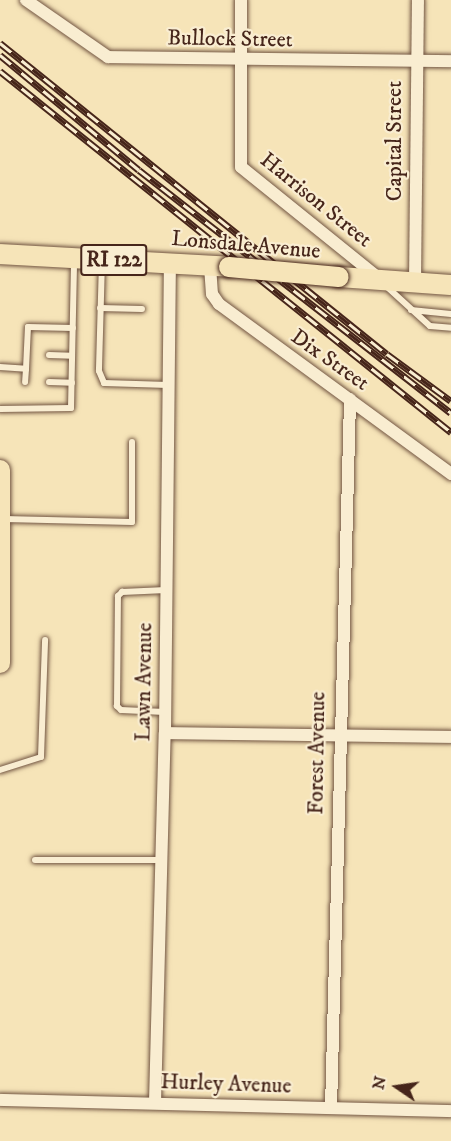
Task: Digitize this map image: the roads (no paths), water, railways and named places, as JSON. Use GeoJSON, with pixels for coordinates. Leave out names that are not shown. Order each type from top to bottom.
{"type":"FeatureCollection","features":[{"type":"Feature","properties":{"kind":"main road","name":"Lonsdale Avenue"},"geometry":{"type":"LineString","coordinates":[[0,254],[170,262],[451,285]]}},
{"type":"Feature","properties":{"kind":"main road"},"geometry":{"type":"LineString","coordinates":[[0,470],[0,663]]}},
{"type":"Feature","properties":{"kind":"street","name":"Bullock Street"},"geometry":{"type":"LineString","coordinates":[[26,0],[108,57],[240,61],[451,61]]}},
{"type":"Feature","properties":{"kind":"street","name":"Harrison Street"},"geometry":{"type":"LineString","coordinates":[[241,0],[241,167],[381,280]]}},
{"type":"Feature","properties":{"kind":"street","name":"Capital Street"},"geometry":{"type":"LineString","coordinates":[[415,282],[418,0]]}},
{"type":"Feature","properties":{"kind":"street","name":"Lawn Avenue"},"geometry":{"type":"LineString","coordinates":[[155,1103],[165,733],[170,262]]}},
{"type":"Feature","properties":{"kind":"street","name":"Dix Street"},"geometry":{"type":"LineString","coordinates":[[219,266],[212,294],[219,304],[451,474]]}},
{"type":"Feature","properties":{"kind":"street","name":"Forest Avenue"},"geometry":{"type":"LineString","coordinates":[[331,1108],[339,733],[350,399]]}},
{"type":"Feature","properties":{"kind":"street"},"geometry":{"type":"LineString","coordinates":[[165,733],[339,733],[451,737]]}},
{"type":"Feature","properties":{"kind":"street","name":"Hurley Avenue"},"geometry":{"type":"LineString","coordinates":[[0,1100],[451,1111]]}},
{"type":"Feature","properties":{"kind":"lane"},"geometry":{"type":"LineString","coordinates":[[0,409],[71,408],[74,258]]}},
{"type":"Feature","properties":{"kind":"lane"},"geometry":{"type":"LineString","coordinates":[[102,259],[99,371],[104,383],[169,385]]}},
{"type":"Feature","properties":{"kind":"lane"},"geometry":{"type":"LineString","coordinates":[[381,280],[430,326],[451,328]]}},
{"type":"Feature","properties":{"kind":"lane"},"geometry":{"type":"LineString","coordinates":[[100,308],[142,309]]}},
{"type":"Feature","properties":{"kind":"lane"},"geometry":{"type":"LineString","coordinates":[[410,309],[451,314]]}},
{"type":"Feature","properties":{"kind":"lane"},"geometry":{"type":"LineString","coordinates":[[25,382],[28,327],[73,328]]}},
{"type":"Feature","properties":{"kind":"lane"},"geometry":{"type":"LineString","coordinates":[[50,356],[72,356]]}},
{"type":"Feature","properties":{"kind":"lane"},"geometry":{"type":"LineString","coordinates":[[0,368],[26,369]]}},
{"type":"Feature","properties":{"kind":"lane"},"geometry":{"type":"LineString","coordinates":[[49,382],[72,383]]}},
{"type":"Feature","properties":{"kind":"lane"},"geometry":{"type":"LineString","coordinates":[[1,519],[132,522],[132,442]]}},
{"type":"Feature","properties":{"kind":"lane"},"geometry":{"type":"LineString","coordinates":[[165,712],[121,710],[117,706],[118,596],[123,592],[167,590]]}},
{"type":"Feature","properties":{"kind":"lane"},"geometry":{"type":"LineString","coordinates":[[0,770],[41,758],[45,640]]}},
{"type":"Feature","properties":{"kind":"lane"},"geometry":{"type":"LineString","coordinates":[[35,860],[162,860]]}},
{"type":"Feature","properties":{"kind":"railway"},"geometry":{"type":"LineString","coordinates":[[0,43],[387,354],[451,401]]}},
{"type":"Feature","properties":{"kind":"railway"},"geometry":{"type":"LineString","coordinates":[[0,55],[139,170],[451,413]]}},
{"type":"Feature","properties":{"kind":"railway"},"geometry":{"type":"LineString","coordinates":[[0,71],[451,432]]}}]}
